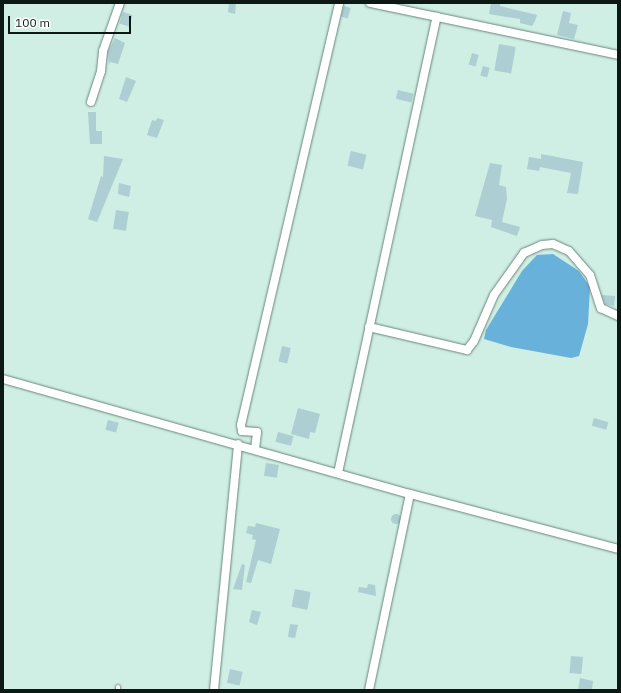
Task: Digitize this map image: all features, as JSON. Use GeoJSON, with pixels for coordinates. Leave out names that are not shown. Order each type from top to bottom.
{"type":"FeatureCollection","features":[{"type":"Feature","properties":{"kind":"street"},"geometry":{"type":"LineString","coordinates":[[91,102],[101,71],[102,51],[120,3]]}},
{"type":"Feature","properties":{"kind":"street"},"geometry":{"type":"LineString","coordinates":[[255,449],[257,432],[242,431],[241,425],[339,3]]}},
{"type":"Feature","properties":{"kind":"street"},"geometry":{"type":"LineString","coordinates":[[370,3],[618,55]]}},
{"type":"Feature","properties":{"kind":"street"},"geometry":{"type":"LineString","coordinates":[[338,473],[437,18]]}},
{"type":"Feature","properties":{"kind":"street"},"geometry":{"type":"LineString","coordinates":[[370,327],[467,350],[474,341],[494,295],[524,253],[542,245],[553,244],[569,251],[590,276],[601,308],[618,316]]}},
{"type":"Feature","properties":{"kind":"street"},"geometry":{"type":"LineString","coordinates":[[3,379],[238,444],[410,494],[618,549]]}},
{"type":"Feature","properties":{"kind":"street"},"geometry":{"type":"LineString","coordinates":[[214,690],[238,444]]}},
{"type":"Feature","properties":{"kind":"street"},"geometry":{"type":"LineString","coordinates":[[369,690],[410,494]]}},
{"type":"Feature","properties":{"kind":"water"},"geometry":{"type":"Polygon","coordinates":[[[553,254],[579,271],[590,287],[588,324],[579,356],[571,358],[511,347],[484,339],[486,330],[522,271],[537,255],[553,254]]]}},
{"type":"Feature","properties":{"kind":"building"},"geometry":{"type":"Polygon","coordinates":[[[229,3],[236,3],[235,14],[228,12],[229,3]]]}},
{"type":"Feature","properties":{"kind":"building"},"geometry":{"type":"Polygon","coordinates":[[[491,3],[500,3],[500,6],[537,15],[535,21],[532,26],[520,23],[520,19],[489,14],[491,3]]]}},
{"type":"Feature","properties":{"kind":"building"},"geometry":{"type":"Polygon","coordinates":[[[344,6],[351,8],[348,19],[341,17],[344,6]]]}},
{"type":"Feature","properties":{"kind":"building"},"geometry":{"type":"Polygon","coordinates":[[[563,11],[571,13],[569,23],[578,25],[574,39],[557,35],[563,11]]]}},
{"type":"Feature","properties":{"kind":"building"},"geometry":{"type":"Polygon","coordinates":[[[123,12],[133,15],[129,26],[119,23],[123,12]]]}},
{"type":"Feature","properties":{"kind":"building"},"geometry":{"type":"Polygon","coordinates":[[[115,38],[125,43],[118,64],[110,62],[109,65],[108,52],[115,38]]]}},
{"type":"Feature","properties":{"kind":"building"},"geometry":{"type":"Polygon","coordinates":[[[499,44],[516,47],[511,74],[494,71],[499,44]]]}},
{"type":"Feature","properties":{"kind":"building"},"geometry":{"type":"Polygon","coordinates":[[[472,53],[479,55],[475,66],[469,65],[472,53]]]}},
{"type":"Feature","properties":{"kind":"building"},"geometry":{"type":"Polygon","coordinates":[[[483,66],[490,68],[487,78],[480,76],[483,66]]]}},
{"type":"Feature","properties":{"kind":"building"},"geometry":{"type":"Polygon","coordinates":[[[126,77],[136,81],[127,102],[119,99],[126,77]]]}},
{"type":"Feature","properties":{"kind":"building"},"geometry":{"type":"Polygon","coordinates":[[[398,90],[414,94],[411,103],[396,99],[398,90]]]}},
{"type":"Feature","properties":{"kind":"building"},"geometry":{"type":"Polygon","coordinates":[[[88,112],[96,112],[96,131],[102,131],[102,144],[90,144],[88,112]]]}},
{"type":"Feature","properties":{"kind":"building"},"geometry":{"type":"Polygon","coordinates":[[[157,118],[164,120],[157,138],[147,135],[152,120],[156,121],[157,118]]]}},
{"type":"Feature","properties":{"kind":"building"},"geometry":{"type":"Polygon","coordinates":[[[351,151],[367,155],[363,169],[347,166],[351,151]]]}},
{"type":"Feature","properties":{"kind":"building"},"geometry":{"type":"Polygon","coordinates":[[[541,154],[583,162],[578,194],[567,193],[571,173],[540,167],[539,171],[527,169],[529,157],[541,159],[541,154]]]}},
{"type":"Feature","properties":{"kind":"building"},"geometry":{"type":"Polygon","coordinates":[[[104,156],[123,159],[97,222],[88,219],[101,176],[103,177],[104,156]]]}},
{"type":"Feature","properties":{"kind":"building"},"geometry":{"type":"Polygon","coordinates":[[[490,163],[502,165],[499,185],[506,187],[507,199],[502,222],[520,227],[517,236],[491,227],[492,220],[475,216],[490,163]]]}},
{"type":"Feature","properties":{"kind":"building"},"geometry":{"type":"Polygon","coordinates":[[[119,183],[131,186],[129,197],[118,194],[119,183]]]}},
{"type":"Feature","properties":{"kind":"building"},"geometry":{"type":"Polygon","coordinates":[[[116,210],[129,212],[126,231],[113,229],[116,210]]]}},
{"type":"Feature","properties":{"kind":"building"},"geometry":{"type":"Polygon","coordinates":[[[602,295],[615,296],[614,306],[605,304],[602,295]]]}},
{"type":"Feature","properties":{"kind":"building"},"geometry":{"type":"Polygon","coordinates":[[[282,346],[291,348],[287,364],[278,362],[282,346]]]}},
{"type":"Feature","properties":{"kind":"building"},"geometry":{"type":"Polygon","coordinates":[[[298,408],[320,414],[315,433],[310,432],[309,439],[291,434],[298,408]]]}},
{"type":"Feature","properties":{"kind":"building"},"geometry":{"type":"Polygon","coordinates":[[[594,418],[608,422],[606,430],[592,426],[594,418]]]}},
{"type":"Feature","properties":{"kind":"building"},"geometry":{"type":"Polygon","coordinates":[[[108,420],[119,423],[116,433],[105,430],[108,420]]]}},
{"type":"Feature","properties":{"kind":"building"},"geometry":{"type":"Polygon","coordinates":[[[278,432],[293,436],[291,446],[275,442],[278,432]]]}},
{"type":"Feature","properties":{"kind":"building"},"geometry":{"type":"Polygon","coordinates":[[[266,463],[279,465],[277,478],[264,476],[266,463]]]}},
{"type":"Feature","properties":{"kind":"building"},"geometry":{"type":"Polygon","coordinates":[[[396,514],[401,519],[396,524],[391,519],[396,514]]]}},
{"type":"Feature","properties":{"kind":"building"},"geometry":{"type":"Polygon","coordinates":[[[256,523],[280,529],[271,564],[258,560],[251,583],[246,582],[256,540],[252,539],[253,535],[246,533],[248,526],[255,527],[256,523]]]}},
{"type":"Feature","properties":{"kind":"building"},"geometry":{"type":"Polygon","coordinates":[[[242,564],[245,565],[242,590],[233,589],[242,564]]]}},
{"type":"Feature","properties":{"kind":"building"},"geometry":{"type":"Polygon","coordinates":[[[368,584],[375,585],[376,596],[358,592],[359,587],[367,588],[368,584]]]}},
{"type":"Feature","properties":{"kind":"building"},"geometry":{"type":"Polygon","coordinates":[[[295,589],[311,592],[307,610],[292,607],[295,589]]]}},
{"type":"Feature","properties":{"kind":"building"},"geometry":{"type":"Polygon","coordinates":[[[252,610],[261,612],[257,625],[249,622],[252,610]]]}},
{"type":"Feature","properties":{"kind":"building"},"geometry":{"type":"Polygon","coordinates":[[[290,624],[298,625],[295,638],[288,637],[290,624]]]}},
{"type":"Feature","properties":{"kind":"building"},"geometry":{"type":"Polygon","coordinates":[[[571,656],[583,657],[581,674],[570,673],[571,656]]]}},
{"type":"Feature","properties":{"kind":"building"},"geometry":{"type":"Polygon","coordinates":[[[230,669],[243,672],[240,686],[227,683],[230,669]]]}},
{"type":"Feature","properties":{"kind":"building"},"geometry":{"type":"Polygon","coordinates":[[[580,678],[593,681],[592,690],[578,690],[580,678]]]}}]}
